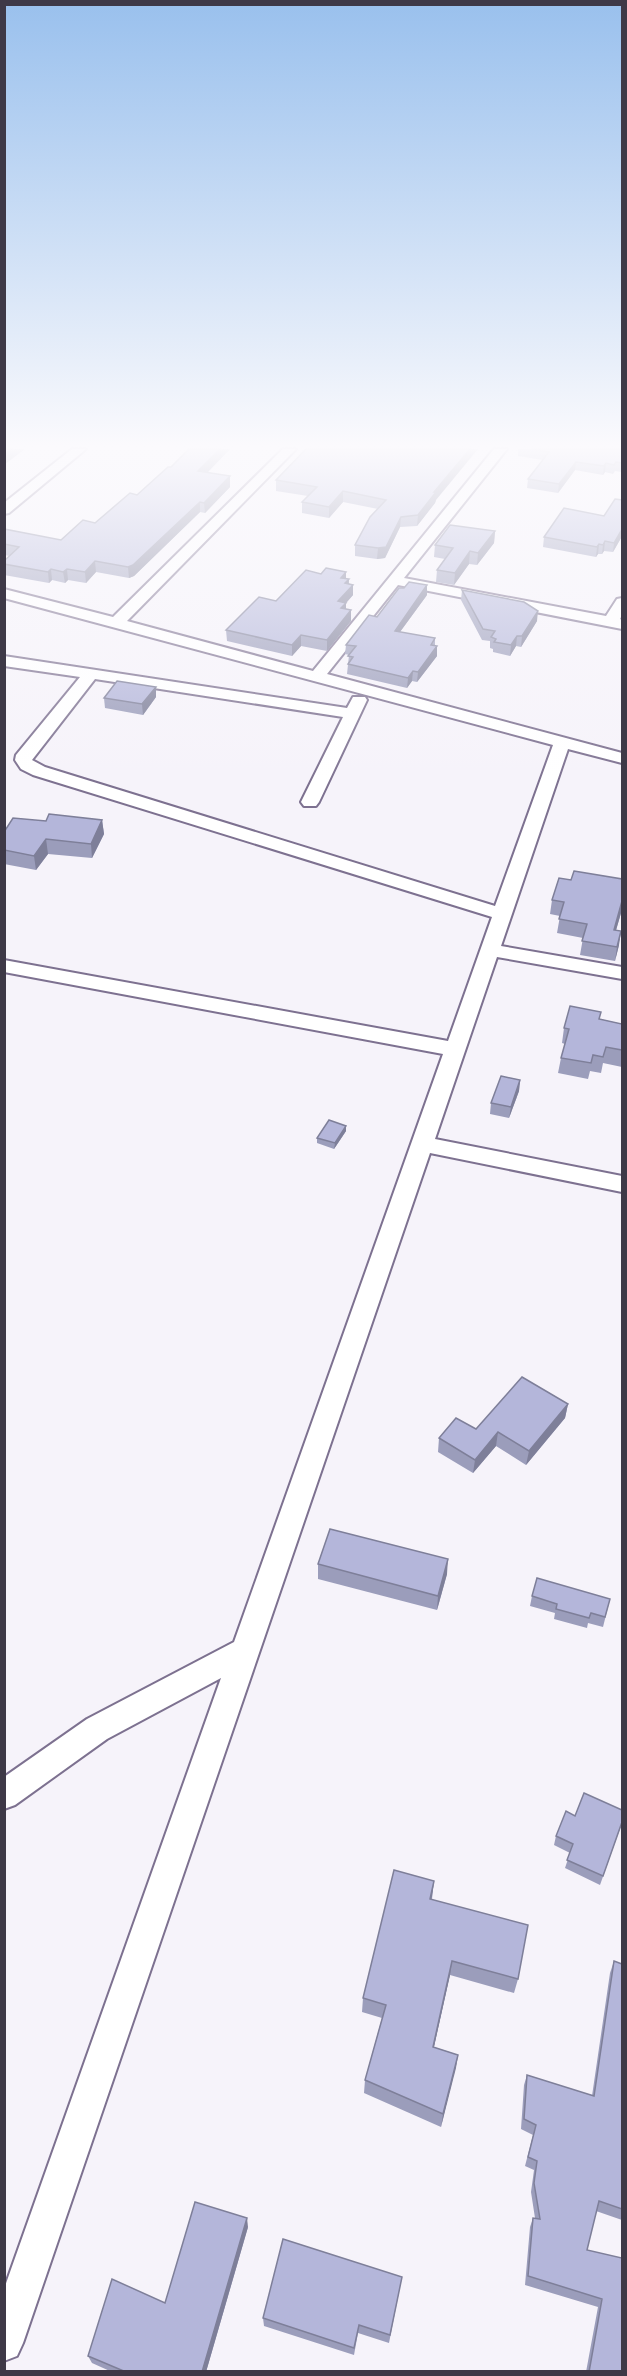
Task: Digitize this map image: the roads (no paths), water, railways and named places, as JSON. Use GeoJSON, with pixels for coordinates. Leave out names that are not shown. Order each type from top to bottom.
{"type":"FeatureCollection","features":[{"type":"Feature","properties":{"kind":"street"},"geometry":{"type":"LineString","coordinates":[[116,623],[179,560]]}},
{"type":"Feature","properties":{"kind":"street"},"geometry":{"type":"LineString","coordinates":[[317,676],[410,560]]}},
{"type":"Feature","properties":{"kind":"street"},"geometry":{"type":"LineString","coordinates":[[394,580],[617,623],[622,602]]}},
{"type":"Feature","properties":{"kind":"street"},"geometry":{"type":"LineString","coordinates":[[4,593],[622,758]]}},
{"type":"Feature","properties":{"kind":"street"},"geometry":{"type":"LineString","coordinates":[[4,661],[351,713]]}},
{"type":"Feature","properties":{"kind":"street"},"geometry":{"type":"LineString","coordinates":[[91,674],[24,755],[23,759],[27,765],[39,771],[502,914]]}},
{"type":"Feature","properties":{"kind":"street"},"geometry":{"type":"LineString","coordinates":[[310,802],[351,713],[365,689]]}},
{"type":"Feature","properties":{"kind":"street"},"geometry":{"type":"LineString","coordinates":[[4,2343],[562,742]]}},
{"type":"Feature","properties":{"kind":"street"},"geometry":{"type":"LineString","coordinates":[[489,950],[622,974]]}},
{"type":"Feature","properties":{"kind":"street"},"geometry":{"type":"LineString","coordinates":[[4,966],[455,1049]]}},
{"type":"Feature","properties":{"kind":"street"},"geometry":{"type":"LineString","coordinates":[[422,1144],[622,1184]]}},
{"type":"Feature","properties":{"kind":"street"},"geometry":{"type":"LineString","coordinates":[[4,1795],[97,1729],[246,1650]]}}]}
